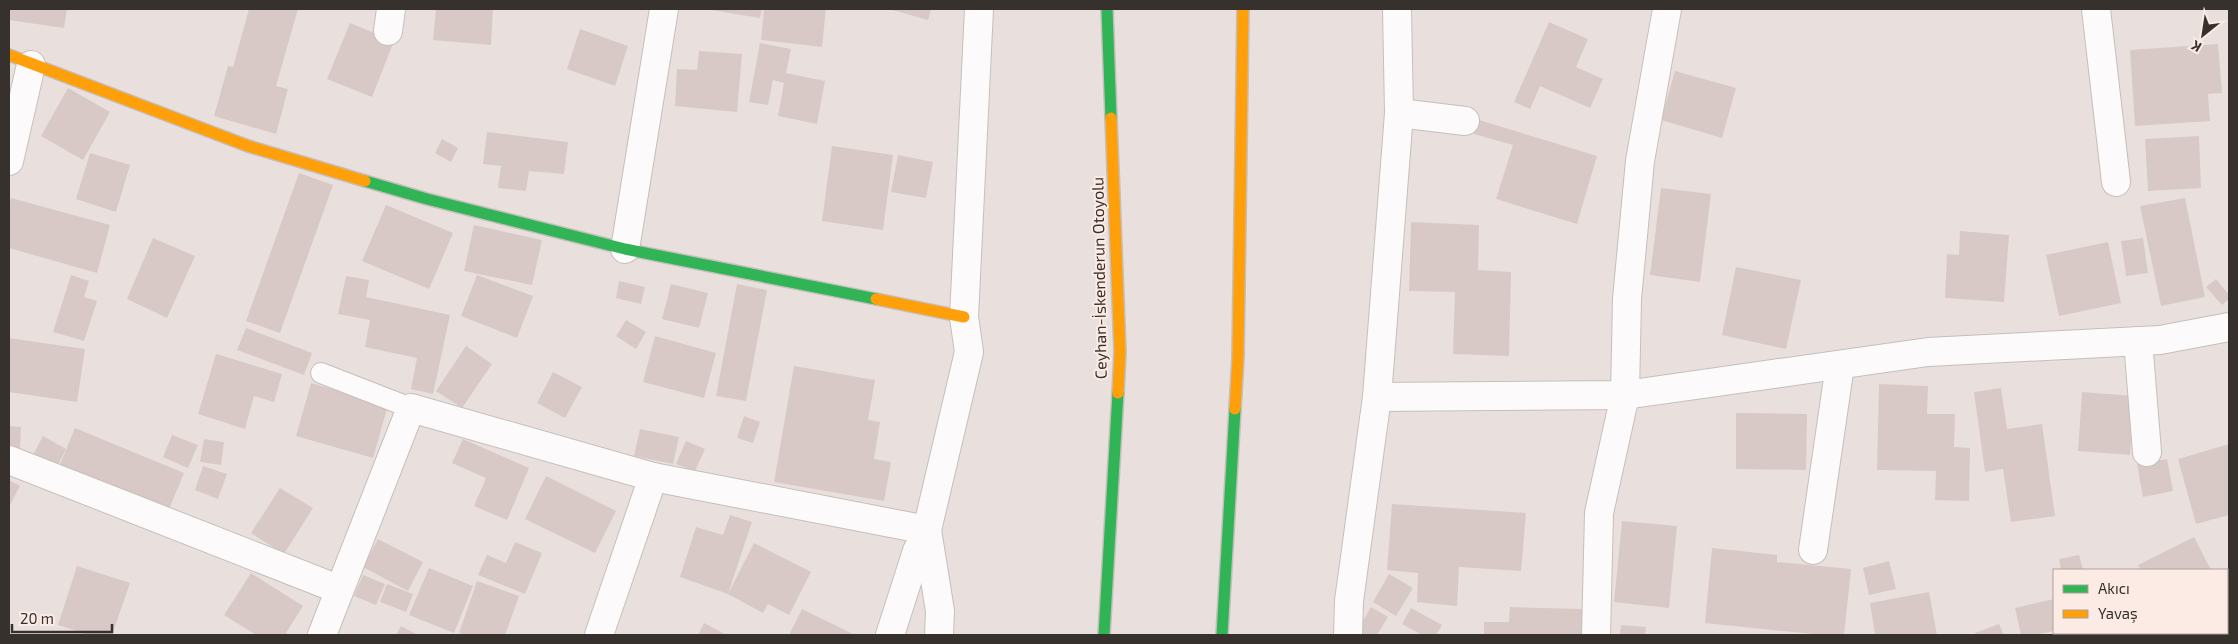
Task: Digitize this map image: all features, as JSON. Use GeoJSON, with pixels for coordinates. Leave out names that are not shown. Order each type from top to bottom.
{"type":"FeatureCollection","features":[{"type":"Feature","properties":{"kind":"main road","name":"Ceyhan-İskenderun Otoyolu"},"geometry":{"type":"LineString","coordinates":[[1104,635],[1120,352],[1107,9]]}},
{"type":"Feature","properties":{"kind":"main road"},"geometry":{"type":"LineString","coordinates":[[1234,635],[1243,9]]}},
{"type":"Feature","properties":{"kind":"main road"},"geometry":{"type":"LineString","coordinates":[[20,60],[248,146],[428,199],[625,249],[964,317]]}},
{"type":"Feature","properties":{"kind":"main road"},"geometry":{"type":"LineString","coordinates":[[1222,635],[1238,357]]}},
{"type":"Feature","properties":{"kind":"street"},"geometry":{"type":"LineString","coordinates":[[625,249],[664,9]]}},
{"type":"Feature","properties":{"kind":"street"},"geometry":{"type":"LineString","coordinates":[[890,635],[917,551],[927,530],[969,352],[964,317],[979,9]]}},
{"type":"Feature","properties":{"kind":"street"},"geometry":{"type":"LineString","coordinates":[[1348,635],[1349,601],[1377,397],[1399,113],[1397,9]]}},
{"type":"Feature","properties":{"kind":"street"},"geometry":{"type":"LineString","coordinates":[[1596,635],[1599,513],[1625,396],[1627,299],[1640,161],[1667,9]]}},
{"type":"Feature","properties":{"kind":"street"},"geometry":{"type":"LineString","coordinates":[[2096,9],[2116,182]]}},
{"type":"Feature","properties":{"kind":"street"},"geometry":{"type":"LineString","coordinates":[[9,161],[20,60]]}},
{"type":"Feature","properties":{"kind":"street"},"geometry":{"type":"LineString","coordinates":[[1399,113],[1465,121]]}},
{"type":"Feature","properties":{"kind":"street"},"geometry":{"type":"LineString","coordinates":[[1377,397],[1625,396],[1928,352],[2160,340],[2229,327]]}},
{"type":"Feature","properties":{"kind":"street"},"geometry":{"type":"LineString","coordinates":[[2138,341],[2147,452]]}},
{"type":"Feature","properties":{"kind":"street"},"geometry":{"type":"LineString","coordinates":[[1813,550],[1840,365]]}},
{"type":"Feature","properties":{"kind":"street"},"geometry":{"type":"LineString","coordinates":[[322,635],[338,589],[410,408],[653,477],[927,530]]}},
{"type":"Feature","properties":{"kind":"street"},"geometry":{"type":"LineString","coordinates":[[9,460],[338,589]]}},
{"type":"Feature","properties":{"kind":"street"},"geometry":{"type":"LineString","coordinates":[[599,635],[653,477]]}},
{"type":"Feature","properties":{"kind":"street"},"geometry":{"type":"LineString","coordinates":[[927,530],[940,611],[939,635]]}},
{"type":"Feature","properties":{"kind":"lane"},"geometry":{"type":"LineString","coordinates":[[321,373],[410,408]]}},
{"type":"Feature","properties":{"kind":"building"},"geometry":{"type":"Polygon","coordinates":[[[9,9],[67,9],[64,28],[9,20],[9,9]]]}},
{"type":"Feature","properties":{"kind":"building"},"geometry":{"type":"Polygon","coordinates":[[[249,9],[298,9],[276,86],[288,89],[276,134],[214,116],[228,66],[233,67],[249,9]]]}},
{"type":"Feature","properties":{"kind":"building"},"geometry":{"type":"Polygon","coordinates":[[[436,9],[493,9],[491,45],[433,40],[436,9]]]}},
{"type":"Feature","properties":{"kind":"building"},"geometry":{"type":"Polygon","coordinates":[[[705,9],[762,9],[760,18],[705,9]]]}},
{"type":"Feature","properties":{"kind":"building"},"geometry":{"type":"Polygon","coordinates":[[[764,9],[826,9],[822,47],[761,40],[764,9]]]}},
{"type":"Feature","properties":{"kind":"building"},"geometry":{"type":"Polygon","coordinates":[[[889,9],[931,9],[928,20],[889,9]]]}},
{"type":"Feature","properties":{"kind":"building"},"geometry":{"type":"Polygon","coordinates":[[[1549,22],[1588,39],[1576,67],[1603,79],[1590,108],[1540,86],[1530,109],[1514,102],[1549,22]]]}},
{"type":"Feature","properties":{"kind":"building"},"geometry":{"type":"Polygon","coordinates":[[[350,23],[394,41],[372,97],[327,79],[350,23]]]}},
{"type":"Feature","properties":{"kind":"building"},"geometry":{"type":"Polygon","coordinates":[[[580,29],[628,46],[615,86],[567,69],[580,29]]]}},
{"type":"Feature","properties":{"kind":"building"},"geometry":{"type":"Polygon","coordinates":[[[760,43],[791,49],[786,73],[825,81],[817,124],[778,116],[784,83],[773,80],[768,105],[749,102],[760,43]]]}},
{"type":"Feature","properties":{"kind":"building"},"geometry":{"type":"Polygon","coordinates":[[[2218,44],[2222,93],[2208,94],[2210,121],[2135,126],[2130,50],[2218,44]]]}},
{"type":"Feature","properties":{"kind":"building"},"geometry":{"type":"Polygon","coordinates":[[[699,51],[742,54],[737,112],[675,106],[677,69],[697,70],[699,51]]]}},
{"type":"Feature","properties":{"kind":"building"},"geometry":{"type":"Polygon","coordinates":[[[1675,71],[1736,88],[1722,138],[1661,120],[1675,71]]]}},
{"type":"Feature","properties":{"kind":"building"},"geometry":{"type":"Polygon","coordinates":[[[68,88],[110,112],[83,160],[41,136],[68,88]]]}},
{"type":"Feature","properties":{"kind":"building"},"geometry":{"type":"Polygon","coordinates":[[[1479,120],[1597,156],[1577,224],[1496,199],[1513,145],[1474,134],[1479,120]]]}},
{"type":"Feature","properties":{"kind":"building"},"geometry":{"type":"Polygon","coordinates":[[[487,132],[568,142],[564,174],[529,171],[526,191],[498,188],[501,166],[483,164],[487,132]]]}},
{"type":"Feature","properties":{"kind":"building"},"geometry":{"type":"Polygon","coordinates":[[[2199,136],[2201,188],[2148,191],[2145,139],[2199,136]]]}},
{"type":"Feature","properties":{"kind":"building"},"geometry":{"type":"Polygon","coordinates":[[[442,139],[458,148],[451,162],[435,153],[442,139]]]}},
{"type":"Feature","properties":{"kind":"building"},"geometry":{"type":"Polygon","coordinates":[[[832,146],[893,155],[883,230],[822,221],[832,146]]]}},
{"type":"Feature","properties":{"kind":"building"},"geometry":{"type":"Polygon","coordinates":[[[90,153],[130,165],[116,212],[76,199],[90,153]]]}},
{"type":"Feature","properties":{"kind":"building"},"geometry":{"type":"Polygon","coordinates":[[[898,155],[933,162],[926,198],[891,192],[898,155]]]}},
{"type":"Feature","properties":{"kind":"building"},"geometry":{"type":"Polygon","coordinates":[[[299,173],[333,185],[280,333],[246,321],[299,173]]]}},
{"type":"Feature","properties":{"kind":"building"},"geometry":{"type":"Polygon","coordinates":[[[1661,188],[1711,194],[1700,282],[1650,275],[1661,188]]]}},
{"type":"Feature","properties":{"kind":"building"},"geometry":{"type":"Polygon","coordinates":[[[11,198],[110,225],[97,273],[9,248],[9,206],[11,198]]]}},
{"type":"Feature","properties":{"kind":"building"},"geometry":{"type":"Polygon","coordinates":[[[2185,198],[2205,297],[2161,306],[2140,206],[2185,198]]]}},
{"type":"Feature","properties":{"kind":"building"},"geometry":{"type":"Polygon","coordinates":[[[386,205],[453,233],[429,289],[362,261],[386,205]]]}},
{"type":"Feature","properties":{"kind":"building"},"geometry":{"type":"Polygon","coordinates":[[[1411,222],[1479,225],[1478,270],[1511,272],[1509,356],[1453,354],[1455,292],[1409,291],[1411,222]]]}},
{"type":"Feature","properties":{"kind":"building"},"geometry":{"type":"Polygon","coordinates":[[[474,225],[542,240],[532,285],[464,271],[474,225]]]}},
{"type":"Feature","properties":{"kind":"building"},"geometry":{"type":"Polygon","coordinates":[[[1960,231],[2009,235],[2004,302],[1945,298],[1947,254],[1959,255],[1960,231]]]}},
{"type":"Feature","properties":{"kind":"building"},"geometry":{"type":"Polygon","coordinates":[[[153,238],[195,256],[167,318],[127,299],[153,238]]]}},
{"type":"Feature","properties":{"kind":"building"},"geometry":{"type":"Polygon","coordinates":[[[2143,238],[2148,273],[2126,276],[2121,241],[2143,238]]]}},
{"type":"Feature","properties":{"kind":"building"},"geometry":{"type":"Polygon","coordinates":[[[2108,242],[2121,303],[2059,316],[2046,255],[2108,242]]]}},
{"type":"Feature","properties":{"kind":"building"},"geometry":{"type":"Polygon","coordinates":[[[1736,267],[1801,280],[1786,349],[1722,335],[1736,267]]]}},
{"type":"Feature","properties":{"kind":"building"},"geometry":{"type":"Polygon","coordinates":[[[71,275],[89,281],[84,297],[97,301],[84,341],[53,332],[71,275]]]}},
{"type":"Feature","properties":{"kind":"building"},"geometry":{"type":"Polygon","coordinates":[[[477,275],[533,296],[517,338],[461,316],[477,275]]]}},
{"type":"Feature","properties":{"kind":"building"},"geometry":{"type":"Polygon","coordinates":[[[346,276],[369,280],[366,297],[450,315],[433,394],[411,389],[417,358],[365,347],[370,320],[338,314],[346,276]]]}},
{"type":"Feature","properties":{"kind":"building"},"geometry":{"type":"Polygon","coordinates":[[[2216,279],[2229,295],[2229,299],[2222,305],[2206,287],[2216,279]]]}},
{"type":"Feature","properties":{"kind":"building"},"geometry":{"type":"Polygon","coordinates":[[[619,281],[645,287],[641,304],[616,298],[619,281]]]}},
{"type":"Feature","properties":{"kind":"building"},"geometry":{"type":"Polygon","coordinates":[[[671,284],[708,293],[699,328],[662,319],[671,284]]]}},
{"type":"Feature","properties":{"kind":"building"},"geometry":{"type":"Polygon","coordinates":[[[737,284],[767,290],[746,401],[716,396],[737,284]]]}},
{"type":"Feature","properties":{"kind":"building"},"geometry":{"type":"Polygon","coordinates":[[[626,320],[646,332],[636,349],[616,336],[626,320]]]}},
{"type":"Feature","properties":{"kind":"building"},"geometry":{"type":"Polygon","coordinates":[[[246,328],[312,353],[304,375],[237,350],[246,328]]]}},
{"type":"Feature","properties":{"kind":"building"},"geometry":{"type":"Polygon","coordinates":[[[655,336],[716,353],[704,398],[643,382],[655,336]]]}},
{"type":"Feature","properties":{"kind":"building"},"geometry":{"type":"Polygon","coordinates":[[[9,338],[85,349],[77,402],[9,392],[9,338]]]}},
{"type":"Feature","properties":{"kind":"building"},"geometry":{"type":"Polygon","coordinates":[[[466,346],[492,364],[462,408],[436,391],[466,346]]]}},
{"type":"Feature","properties":{"kind":"building"},"geometry":{"type":"Polygon","coordinates":[[[216,354],[282,374],[274,402],[254,396],[245,429],[198,414],[216,354]]]}},
{"type":"Feature","properties":{"kind":"building"},"geometry":{"type":"Polygon","coordinates":[[[794,366],[875,380],[868,420],[880,422],[874,459],[891,462],[884,501],[774,482],[794,366]]]}},
{"type":"Feature","properties":{"kind":"building"},"geometry":{"type":"Polygon","coordinates":[[[553,372],[582,387],[565,418],[537,403],[553,372]]]}},
{"type":"Feature","properties":{"kind":"building"},"geometry":{"type":"Polygon","coordinates":[[[311,383],[388,405],[373,458],[296,436],[311,383]]]}},
{"type":"Feature","properties":{"kind":"building"},"geometry":{"type":"Polygon","coordinates":[[[1879,384],[1928,386],[1927,414],[1955,414],[1954,447],[1970,448],[1969,501],[1935,500],[1936,471],[1877,470],[1879,384]]]}},
{"type":"Feature","properties":{"kind":"building"},"geometry":{"type":"Polygon","coordinates":[[[2001,388],[2007,429],[2042,424],[2055,516],[2011,522],[2003,469],[1985,472],[1974,392],[2001,388]]]}},
{"type":"Feature","properties":{"kind":"building"},"geometry":{"type":"Polygon","coordinates":[[[2082,392],[2135,396],[2130,455],[2078,451],[2082,392]]]}},
{"type":"Feature","properties":{"kind":"building"},"geometry":{"type":"Polygon","coordinates":[[[1736,413],[1807,414],[1806,470],[1736,469],[1736,413]]]}},
{"type":"Feature","properties":{"kind":"building"},"geometry":{"type":"Polygon","coordinates":[[[744,416],[760,422],[753,443],[737,438],[744,416]]]}},
{"type":"Feature","properties":{"kind":"building"},"geometry":{"type":"Polygon","coordinates":[[[9,426],[21,427],[20,448],[9,448],[9,426]]]}},
{"type":"Feature","properties":{"kind":"building"},"geometry":{"type":"Polygon","coordinates":[[[75,428],[184,473],[167,514],[58,469],[75,428]]]}},
{"type":"Feature","properties":{"kind":"building"},"geometry":{"type":"Polygon","coordinates":[[[640,429],[679,437],[673,464],[634,456],[640,429]]]}},
{"type":"Feature","properties":{"kind":"building"},"geometry":{"type":"Polygon","coordinates":[[[172,435],[198,445],[188,468],[163,457],[172,435]]]}},
{"type":"Feature","properties":{"kind":"building"},"geometry":{"type":"Polygon","coordinates":[[[43,436],[66,449],[57,467],[33,455],[43,436]]]}},
{"type":"Feature","properties":{"kind":"building"},"geometry":{"type":"Polygon","coordinates":[[[204,439],[224,442],[221,465],[200,462],[204,439]]]}},
{"type":"Feature","properties":{"kind":"building"},"geometry":{"type":"Polygon","coordinates":[[[463,439],[529,468],[507,520],[474,506],[486,478],[452,463],[463,439]]]}},
{"type":"Feature","properties":{"kind":"building"},"geometry":{"type":"Polygon","coordinates":[[[686,441],[705,449],[695,471],[676,464],[686,441]]]}},
{"type":"Feature","properties":{"kind":"building"},"geometry":{"type":"Polygon","coordinates":[[[2229,444],[2229,515],[2196,524],[2178,459],[2229,444]]]}},
{"type":"Feature","properties":{"kind":"building"},"geometry":{"type":"Polygon","coordinates":[[[2167,459],[2173,491],[2143,497],[2137,464],[2167,459]]]}},
{"type":"Feature","properties":{"kind":"building"},"geometry":{"type":"Polygon","coordinates":[[[203,466],[227,474],[218,499],[195,490],[203,466]]]}},
{"type":"Feature","properties":{"kind":"building"},"geometry":{"type":"Polygon","coordinates":[[[546,476],[616,511],[595,553],[525,519],[546,476]]]}},
{"type":"Feature","properties":{"kind":"building"},"geometry":{"type":"Polygon","coordinates":[[[9,480],[20,486],[9,507],[9,480]]]}},
{"type":"Feature","properties":{"kind":"building"},"geometry":{"type":"Polygon","coordinates":[[[280,488],[313,508],[284,554],[251,533],[280,488]]]}},
{"type":"Feature","properties":{"kind":"building"},"geometry":{"type":"Polygon","coordinates":[[[1392,504],[1526,513],[1521,571],[1459,567],[1457,606],[1417,602],[1418,573],[1387,570],[1392,504]]]}},
{"type":"Feature","properties":{"kind":"building"},"geometry":{"type":"Polygon","coordinates":[[[730,515],[752,522],[728,594],[680,577],[696,527],[723,535],[730,515]]]}},
{"type":"Feature","properties":{"kind":"building"},"geometry":{"type":"Polygon","coordinates":[[[1622,521],[1677,526],[1669,608],[1614,602],[1622,521]]]}},
{"type":"Feature","properties":{"kind":"building"},"geometry":{"type":"Polygon","coordinates":[[[2194,537],[2210,569],[2140,569],[2138,565],[2194,537]]]}},
{"type":"Feature","properties":{"kind":"building"},"geometry":{"type":"Polygon","coordinates":[[[378,539],[423,562],[408,591],[363,567],[378,539]]]}},
{"type":"Feature","properties":{"kind":"building"},"geometry":{"type":"Polygon","coordinates":[[[515,542],[542,553],[525,594],[478,575],[487,555],[506,563],[515,542]]]}},
{"type":"Feature","properties":{"kind":"building"},"geometry":{"type":"Polygon","coordinates":[[[754,543],[811,572],[789,615],[768,604],[763,613],[728,594],[754,543]]]}},
{"type":"Feature","properties":{"kind":"building"},"geometry":{"type":"Polygon","coordinates":[[[1712,548],[1777,555],[1777,562],[1851,569],[1844,635],[1823,635],[1705,623],[1712,548]]]}},
{"type":"Feature","properties":{"kind":"building"},"geometry":{"type":"Polygon","coordinates":[[[2079,555],[2083,569],[2061,569],[2059,559],[2079,555]]]}},
{"type":"Feature","properties":{"kind":"building"},"geometry":{"type":"Polygon","coordinates":[[[1889,561],[1896,589],[1869,595],[1863,568],[1889,561]]]}},
{"type":"Feature","properties":{"kind":"building"},"geometry":{"type":"Polygon","coordinates":[[[77,566],[130,583],[112,635],[89,635],[58,625],[77,566]]]}},
{"type":"Feature","properties":{"kind":"building"},"geometry":{"type":"Polygon","coordinates":[[[429,568],[473,586],[454,633],[409,615],[429,568]]]}},
{"type":"Feature","properties":{"kind":"building"},"geometry":{"type":"Polygon","coordinates":[[[251,573],[303,606],[286,633],[290,635],[256,635],[224,615],[251,573]]]}},
{"type":"Feature","properties":{"kind":"building"},"geometry":{"type":"Polygon","coordinates":[[[1389,574],[1413,588],[1396,616],[1373,602],[1389,574]]]}},
{"type":"Feature","properties":{"kind":"building"},"geometry":{"type":"Polygon","coordinates":[[[363,575],[385,584],[376,605],[354,596],[363,575]]]}},
{"type":"Feature","properties":{"kind":"building"},"geometry":{"type":"Polygon","coordinates":[[[477,581],[519,596],[505,635],[466,635],[459,633],[477,581]]]}},
{"type":"Feature","properties":{"kind":"building"},"geometry":{"type":"Polygon","coordinates":[[[387,584],[413,594],[406,612],[380,602],[387,584]]]}},
{"type":"Feature","properties":{"kind":"building"},"geometry":{"type":"Polygon","coordinates":[[[1929,592],[1937,635],[1875,635],[1870,603],[1929,592]]]}},
{"type":"Feature","properties":{"kind":"building"},"geometry":{"type":"Polygon","coordinates":[[[2053,599],[2053,631],[2035,635],[2021,635],[2015,608],[2053,599]]]}},
{"type":"Feature","properties":{"kind":"building"},"geometry":{"type":"Polygon","coordinates":[[[1371,607],[1388,617],[1377,635],[1355,635],[1371,607]]]}},
{"type":"Feature","properties":{"kind":"building"},"geometry":{"type":"Polygon","coordinates":[[[1510,607],[1582,609],[1582,635],[1484,635],[1484,622],[1509,622],[1510,607]]]}},
{"type":"Feature","properties":{"kind":"building"},"geometry":{"type":"Polygon","coordinates":[[[1411,608],[1442,625],[1436,635],[1422,635],[1402,624],[1411,608]]]}},
{"type":"Feature","properties":{"kind":"building"},"geometry":{"type":"Polygon","coordinates":[[[802,609],[855,635],[789,635],[802,609]]]}},
{"type":"Feature","properties":{"kind":"building"},"geometry":{"type":"Polygon","coordinates":[[[2229,622],[2229,635],[2200,635],[2228,634],[2229,622]]]}},
{"type":"Feature","properties":{"kind":"building"},"geometry":{"type":"Polygon","coordinates":[[[704,623],[727,635],[698,635],[704,623]]]}},
{"type":"Feature","properties":{"kind":"building"},"geometry":{"type":"Polygon","coordinates":[[[1999,624],[2004,635],[1976,635],[1975,633],[1999,624]]]}},
{"type":"Feature","properties":{"kind":"building"},"geometry":{"type":"Polygon","coordinates":[[[1621,625],[1646,627],[1645,635],[1620,635],[1621,625]]]}},
{"type":"Feature","properties":{"kind":"building"},"geometry":{"type":"Polygon","coordinates":[[[401,626],[418,635],[396,635],[401,626]]]}},
{"type":"Feature","properties":{"kind":"traffic: fast"},"geometry":{"type":"LineString","coordinates":[[1107,9],[1111,118]]}},
{"type":"Feature","properties":{"kind":"traffic: fast"},"geometry":{"type":"LineString","coordinates":[[365,181],[427,199],[625,249],[876,299]]}},
{"type":"Feature","properties":{"kind":"traffic: fast"},"geometry":{"type":"LineString","coordinates":[[1104,635],[1118,393]]}},
{"type":"Feature","properties":{"kind":"traffic: fast"},"geometry":{"type":"LineString","coordinates":[[1222,635],[1235,409]]}},
{"type":"Feature","properties":{"kind":"traffic: slow"},"geometry":{"type":"LineString","coordinates":[[1235,409],[1238,357],[1243,9]]}},
{"type":"Feature","properties":{"kind":"traffic: slow"},"geometry":{"type":"LineString","coordinates":[[9,55],[248,146],[365,181]]}},
{"type":"Feature","properties":{"kind":"traffic: slow"},"geometry":{"type":"LineString","coordinates":[[1111,118],[1120,352],[1118,393]]}},
{"type":"Feature","properties":{"kind":"traffic: slow"},"geometry":{"type":"LineString","coordinates":[[876,299],[964,317]]}}]}
